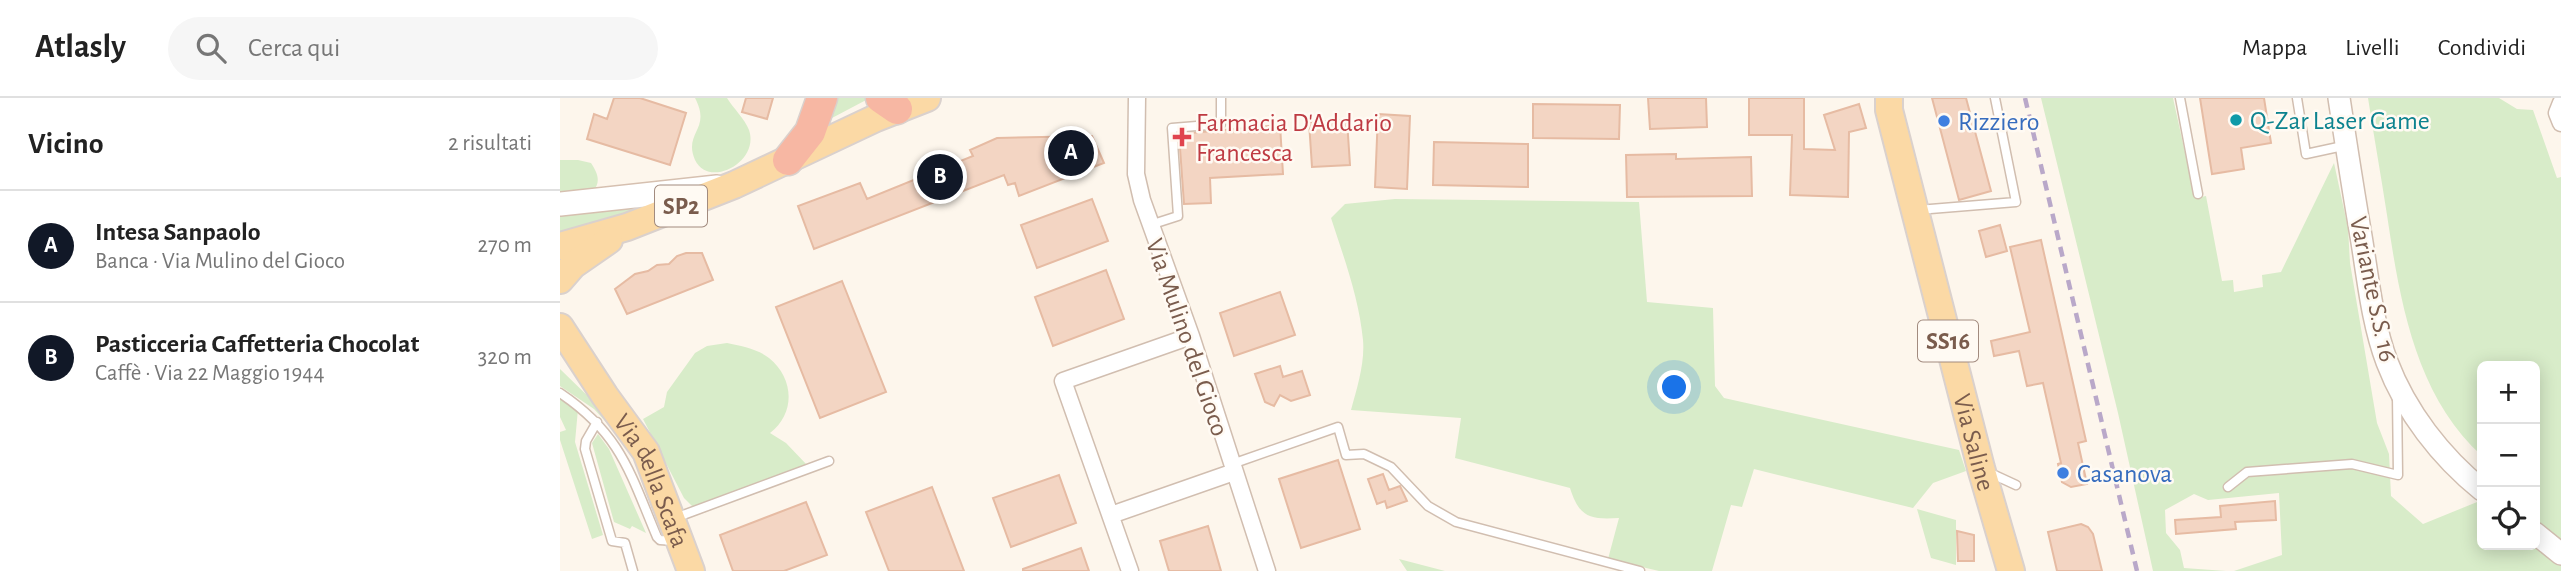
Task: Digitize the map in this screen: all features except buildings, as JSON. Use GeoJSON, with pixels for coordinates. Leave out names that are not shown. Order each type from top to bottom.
{"type":"FeatureCollection","features":[{"type":"Feature","properties":{"kind":"highway"},"geometry":{"type":"LineString","coordinates":[[788,160],[810,132],[822,98]]}},
{"type":"Feature","properties":{"kind":"main road","name":"SP2"},"geometry":{"type":"LineString","coordinates":[[560,246],[628,227],[734,185],[906,101]]}},
{"type":"Feature","properties":{"kind":"main road","name":"Via Saline"},"geometry":{"type":"LineString","coordinates":[[1886,102],[1981,468],[2011,571]]}},
{"type":"Feature","properties":{"kind":"main road"},"geometry":{"type":"LineString","coordinates":[[560,204],[734,185]]}},
{"type":"Feature","properties":{"kind":"main road","name":"SP2"},"geometry":{"type":"LineString","coordinates":[[560,280],[573,265],[628,227]]}},
{"type":"Feature","properties":{"kind":"main road","name":"Via della Scafa"},"geometry":{"type":"LineString","coordinates":[[560,327],[646,452],[691,571]]}},
{"type":"Feature","properties":{"kind":"main road","name":"Via della Scafa"},"geometry":{"type":"LineString","coordinates":[[560,359],[606,396]]}},
{"type":"Feature","properties":{"kind":"street","name":"Via Mulino del Gioco"},"geometry":{"type":"LineString","coordinates":[[1137,98],[1136,174],[1150,225],[1191,336],[1267,571]]}},
{"type":"Feature","properties":{"kind":"street","name":"Variante S.S. 16"},"geometry":{"type":"LineString","coordinates":[[2339,98],[2371,300],[2388,363],[2439,450],[2478,487]]}},
{"type":"Feature","properties":{"kind":"street"},"geometry":{"type":"LineString","coordinates":[[2561,103],[2557,113],[2561,123]]}},
{"type":"Feature","properties":{"kind":"street"},"geometry":{"type":"LineString","coordinates":[[1130,571],[1063,381],[1191,336]]}},
{"type":"Feature","properties":{"kind":"street"},"geometry":{"type":"LineString","coordinates":[[1111,515],[1232,468]]}},
{"type":"Feature","properties":{"kind":"street"},"geometry":{"type":"LineString","coordinates":[[2540,537],[2561,554]]}},
{"type":"Feature","properties":{"kind":"lane"},"geometry":{"type":"LineString","coordinates":[[1150,225],[1178,216],[1172,128],[1221,124],[1221,98]]}},
{"type":"Feature","properties":{"kind":"lane"},"geometry":{"type":"LineString","coordinates":[[1915,210],[2016,202],[1995,98]]}},
{"type":"Feature","properties":{"kind":"lane"},"geometry":{"type":"LineString","coordinates":[[2180,98],[2198,194]]}},
{"type":"Feature","properties":{"kind":"lane"},"geometry":{"type":"LineString","coordinates":[[2297,98],[2306,154],[2346,145]]}},
{"type":"Feature","properties":{"kind":"lane"},"geometry":{"type":"LineString","coordinates":[[560,194],[587,193],[612,198]]}},
{"type":"Feature","properties":{"kind":"lane"},"geometry":{"type":"LineString","coordinates":[[2228,487],[2247,472],[2352,464],[2398,475],[2398,383]]}},
{"type":"Feature","properties":{"kind":"lane"},"geometry":{"type":"LineString","coordinates":[[560,393],[586,410],[625,460],[660,540],[676,530],[829,461]]}},
{"type":"Feature","properties":{"kind":"lane"},"geometry":{"type":"LineString","coordinates":[[597,422],[586,441],[585,449],[612,541],[625,543],[633,571]]}},
{"type":"Feature","properties":{"kind":"lane"},"geometry":{"type":"LineString","coordinates":[[1232,468],[1338,427],[1346,455],[1364,454],[1391,467],[1428,506],[1456,522],[1640,571]]}},
{"type":"Feature","properties":{"kind":"lane"},"geometry":{"type":"LineString","coordinates":[[1981,468],[2016,485]]}},
{"type":"Feature","properties":{"kind":"green space"},"geometry":{"type":"Polygon","coordinates":[[[695,98],[727,98],[747,126],[750,142],[747,152],[731,168],[711,172],[702,168],[695,160],[692,143],[700,117],[695,98]]]}},
{"type":"Feature","properties":{"kind":"green space"},"geometry":{"type":"Polygon","coordinates":[[[836,98],[866,98],[868,99],[832,118],[836,98]]]}},
{"type":"Feature","properties":{"kind":"green space"},"geometry":{"type":"Polygon","coordinates":[[[2041,98],[2173,98],[2195,198],[2206,196],[2222,281],[2233,280],[2234,292],[2263,287],[2262,275],[2281,272],[2334,163],[2348,228],[2350,263],[2377,423],[2389,454],[2391,496],[2423,524],[2477,502],[2477,550],[2540,550],[2540,361],[2477,361],[2477,451],[2459,432],[2441,405],[2414,345],[2398,280],[2368,98],[2499,98],[2517,109],[2533,110],[2557,178],[2561,177],[2561,571],[2234,571],[2282,555],[2279,493],[2208,500],[2194,494],[2165,510],[2166,533],[2180,550],[2184,568],[2226,571],[2153,571],[2118,413],[2041,98]]]}},
{"type":"Feature","properties":{"kind":"green space"},"geometry":{"type":"Polygon","coordinates":[[[560,160],[591,163],[598,177],[593,192],[560,196],[560,160]]]}},
{"type":"Feature","properties":{"kind":"green space"},"geometry":{"type":"Polygon","coordinates":[[[1395,199],[1639,202],[1647,302],[1713,308],[1715,386],[1724,398],[1959,450],[1966,471],[1933,483],[1913,508],[1754,469],[1742,507],[1731,505],[1712,571],[1659,571],[1608,559],[1619,518],[1587,515],[1577,505],[1570,488],[1455,458],[1461,418],[1351,410],[1362,366],[1363,340],[1355,293],[1331,218],[1345,204],[1395,199]]]}},
{"type":"Feature","properties":{"kind":"green space"},"geometry":{"type":"Polygon","coordinates":[[[640,202],[645,208],[560,242],[560,209],[640,202]]]}},
{"type":"Feature","properties":{"kind":"green space"},"geometry":{"type":"Polygon","coordinates":[[[727,343],[765,355],[783,375],[789,395],[788,406],[778,425],[770,433],[786,443],[807,465],[700,506],[692,506],[684,498],[643,419],[664,407],[667,392],[695,353],[707,346],[727,343]]]}},
{"type":"Feature","properties":{"kind":"green space"},"geometry":{"type":"Polygon","coordinates":[[[560,369],[596,404],[617,434],[594,409],[560,386],[560,369]]]}},
{"type":"Feature","properties":{"kind":"green space"},"geometry":{"type":"Polygon","coordinates":[[[560,399],[578,409],[575,442],[603,535],[592,539],[560,440],[560,432],[566,430],[560,417],[560,399]]]}},
{"type":"Feature","properties":{"kind":"green space"},"geometry":{"type":"Polygon","coordinates":[[[598,434],[609,449],[646,533],[614,522],[592,443],[598,434]]]}},
{"type":"Feature","properties":{"kind":"green space"},"geometry":{"type":"Polygon","coordinates":[[[1917,509],[1956,520],[1956,565],[1931,558],[1917,509]]]}},
{"type":"Feature","properties":{"kind":"green space"},"geometry":{"type":"Polygon","coordinates":[[[1399,559],[1445,571],[1407,571],[1399,559]]]}},
{"type":"Feature","properties":{"kind":"railway"},"geometry":{"type":"LineString","coordinates":[[2025,98],[2137,571]]}},
{"type":"Feature","properties":{"kind":"place","name":"Q-Zar Laser Game"},"geometry":{"type":"Point","coordinates":[2236,120]}},
{"type":"Feature","properties":{"kind":"place","name":"Rizziero"},"geometry":{"type":"Point","coordinates":[1944,121]}},
{"type":"Feature","properties":{"kind":"place","name":"Farmacia D'Addario Francesca"},"geometry":{"type":"Point","coordinates":[1182,137]}},
{"type":"Feature","properties":{"kind":"place","name":"Intesa Sanpaolo"},"geometry":{"type":"Point","coordinates":[1071,153]}},
{"type":"Feature","properties":{"kind":"place","name":"Pasticceria Caffetteria Chocolat"},"geometry":{"type":"Point","coordinates":[940,177]}},
{"type":"Feature","properties":{"kind":"place","name":"Casanova"},"geometry":{"type":"Point","coordinates":[2063,473]}}]}
